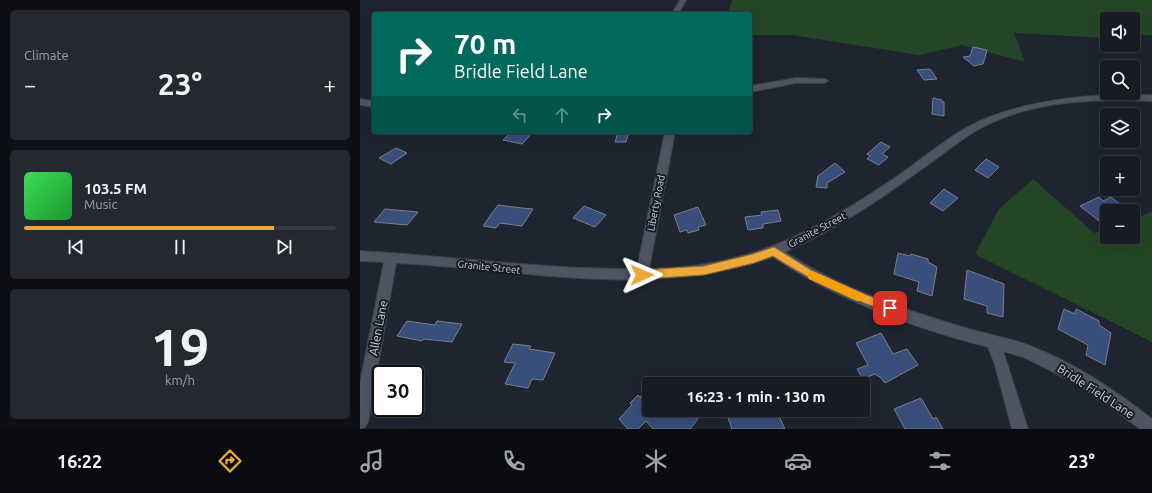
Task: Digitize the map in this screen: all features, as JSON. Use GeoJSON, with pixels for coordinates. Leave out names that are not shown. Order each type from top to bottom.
{"type":"FeatureCollection","features":[{"type":"Feature","properties":{"kind":"street"},"geometry":{"type":"LineString","coordinates":[[676,12],[683,0]]}},
{"type":"Feature","properties":{"kind":"street"},"geometry":{"type":"LineString","coordinates":[[752,89],[793,81],[824,81]]}},
{"type":"Feature","properties":{"kind":"street","name":"Granite Street"},"geometry":{"type":"LineString","coordinates":[[360,256],[391,257],[574,275],[642,275],[704,270],[754,258],[809,236],[849,214],[981,124],[1025,110],[1063,101],[1106,97],[1152,98]]}},
{"type":"Feature","properties":{"kind":"street"},"geometry":{"type":"LineString","coordinates":[[360,102],[372,104]]}},
{"type":"Feature","properties":{"kind":"street","name":"Liberty Road"},"geometry":{"type":"LineString","coordinates":[[642,275],[670,134]]}},
{"type":"Feature","properties":{"kind":"street","name":"Bridle Field Lane"},"geometry":{"type":"LineString","coordinates":[[774,251],[811,275],[850,293],[903,313],[1027,352],[1070,371],[1122,404],[1152,429]]}},
{"type":"Feature","properties":{"kind":"street","name":"Allen Lane"},"geometry":{"type":"LineString","coordinates":[[360,422],[391,257]]}},
{"type":"Feature","properties":{"kind":"street"},"geometry":{"type":"LineString","coordinates":[[993,342],[1002,365],[1020,429]]}},
{"type":"Feature","properties":{"kind":"green space"},"geometry":{"type":"Polygon","coordinates":[[[732,0],[1152,0],[1152,35],[1140,35],[1140,12],[1100,12],[1100,38],[1014,33],[1025,62],[962,45],[919,55],[792,35],[752,35],[752,12],[729,12],[732,0]]]}},
{"type":"Feature","properties":{"kind":"green space"},"geometry":{"type":"Polygon","coordinates":[[[1033,179],[1094,233],[1100,231],[1100,244],[1140,244],[1140,216],[1152,212],[1152,342],[975,254],[999,209],[1033,179]]]}},
{"type":"Feature","properties":{"kind":"building"},"geometry":{"type":"Polygon","coordinates":[[[973,47],[987,50],[983,64],[974,66],[963,57],[970,56],[973,47]]]}},
{"type":"Feature","properties":{"kind":"building"},"geometry":{"type":"Polygon","coordinates":[[[930,69],[937,79],[924,80],[917,70],[930,69]]]}},
{"type":"Feature","properties":{"kind":"building"},"geometry":{"type":"Polygon","coordinates":[[[933,98],[944,102],[944,116],[932,114],[933,98]]]}},
{"type":"Feature","properties":{"kind":"building"},"geometry":{"type":"Polygon","coordinates":[[[509,134],[531,134],[522,144],[503,140],[509,134]]]}},
{"type":"Feature","properties":{"kind":"building"},"geometry":{"type":"Polygon","coordinates":[[[617,134],[628,134],[626,142],[615,142],[617,134]]]}},
{"type":"Feature","properties":{"kind":"building"},"geometry":{"type":"Polygon","coordinates":[[[881,142],[890,147],[882,154],[888,157],[879,165],[867,159],[870,156],[867,154],[881,142]]]}},
{"type":"Feature","properties":{"kind":"building"},"geometry":{"type":"Polygon","coordinates":[[[396,148],[407,153],[391,164],[379,158],[396,148]]]}},
{"type":"Feature","properties":{"kind":"building"},"geometry":{"type":"Polygon","coordinates":[[[986,159],[999,167],[988,178],[975,170],[986,159]]]}},
{"type":"Feature","properties":{"kind":"building"},"geometry":{"type":"Polygon","coordinates":[[[835,163],[845,172],[827,183],[827,188],[816,187],[818,176],[835,163]]]}},
{"type":"Feature","properties":{"kind":"building"},"geometry":{"type":"Polygon","coordinates":[[[944,189],[958,198],[943,211],[930,203],[944,189]]]}},
{"type":"Feature","properties":{"kind":"building"},"geometry":{"type":"Polygon","coordinates":[[[1099,197],[1103,201],[1111,197],[1120,204],[1100,204],[1100,222],[1080,206],[1099,197]]]}},
{"type":"Feature","properties":{"kind":"building"},"geometry":{"type":"Polygon","coordinates":[[[498,205],[533,209],[522,226],[500,223],[496,228],[483,226],[498,205]]]}},
{"type":"Feature","properties":{"kind":"building"},"geometry":{"type":"Polygon","coordinates":[[[584,206],[606,215],[595,227],[573,218],[584,206]]]}},
{"type":"Feature","properties":{"kind":"building"},"geometry":{"type":"Polygon","coordinates":[[[698,207],[706,225],[698,227],[699,230],[688,233],[687,230],[680,232],[674,215],[698,207]]]}},
{"type":"Feature","properties":{"kind":"building"},"geometry":{"type":"Polygon","coordinates":[[[385,209],[418,212],[407,225],[374,222],[385,209]]]}},
{"type":"Feature","properties":{"kind":"building"},"geometry":{"type":"Polygon","coordinates":[[[778,210],[781,221],[763,224],[763,228],[748,230],[745,217],[762,215],[761,212],[778,210]]]}},
{"type":"Feature","properties":{"kind":"building"},"geometry":{"type":"Polygon","coordinates":[[[898,253],[910,256],[911,254],[928,259],[928,262],[937,267],[932,296],[917,291],[919,282],[894,274],[898,253]]]}},
{"type":"Feature","properties":{"kind":"building"},"geometry":{"type":"Polygon","coordinates":[[[967,270],[1004,284],[1003,317],[987,313],[987,306],[964,299],[967,270]]]}},
{"type":"Feature","properties":{"kind":"building"},"geometry":{"type":"Polygon","coordinates":[[[1064,309],[1075,314],[1076,309],[1099,321],[1099,325],[1111,333],[1105,365],[1086,355],[1088,345],[1058,329],[1064,309]]]}},
{"type":"Feature","properties":{"kind":"building"},"geometry":{"type":"Polygon","coordinates":[[[407,321],[435,325],[437,321],[462,324],[452,342],[424,339],[422,341],[397,336],[407,321]]]}},
{"type":"Feature","properties":{"kind":"building"},"geometry":{"type":"Polygon","coordinates":[[[881,333],[893,354],[907,349],[918,365],[885,383],[875,374],[868,377],[862,377],[857,369],[868,365],[856,343],[881,333]]]}},
{"type":"Feature","properties":{"kind":"building"},"geometry":{"type":"Polygon","coordinates":[[[513,344],[531,346],[529,349],[555,353],[543,380],[532,379],[528,388],[505,384],[515,363],[504,362],[513,344]]]}},
{"type":"Feature","properties":{"kind":"building"},"geometry":{"type":"Polygon","coordinates":[[[638,395],[640,397],[642,395],[642,417],[696,417],[698,419],[690,429],[653,429],[646,421],[638,429],[628,429],[619,419],[632,405],[630,403],[638,395]]]}},
{"type":"Feature","properties":{"kind":"building"},"geometry":{"type":"Polygon","coordinates":[[[921,398],[933,419],[936,417],[943,429],[905,429],[894,409],[921,398]]]}},
{"type":"Feature","properties":{"kind":"building"},"geometry":{"type":"Polygon","coordinates":[[[782,417],[780,418],[785,429],[732,429],[728,418],[782,417]]]}},
{"type":"Feature","properties":{"kind":"slow traffic"},"geometry":{"type":"LineString","coordinates":[[813,275],[861,297]]}},
{"type":"Feature","properties":{"kind":"route"},"geometry":{"type":"LineString","coordinates":[[642,275],[658,275],[704,270],[754,258],[774,251],[784,259],[811,275],[850,293],[890,308]]}}]}
